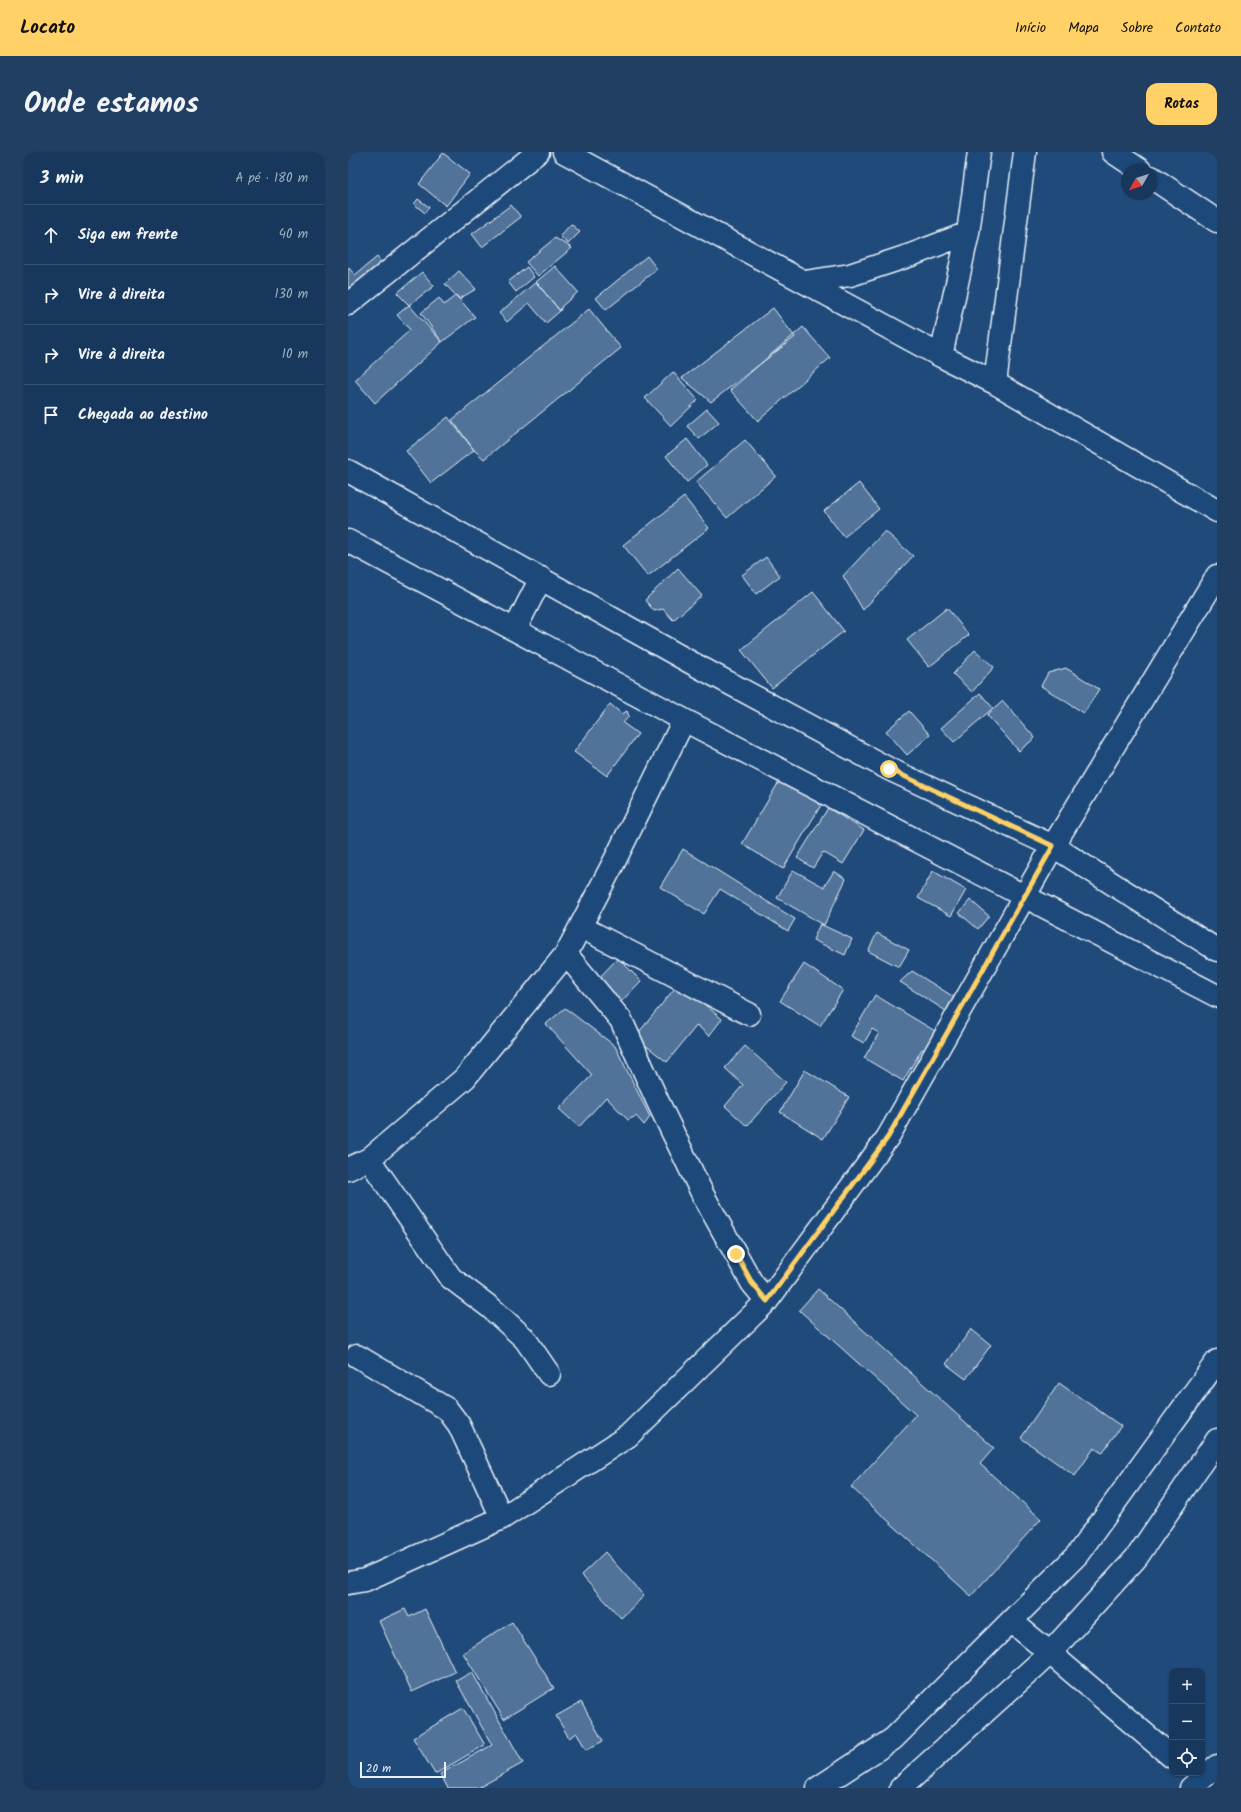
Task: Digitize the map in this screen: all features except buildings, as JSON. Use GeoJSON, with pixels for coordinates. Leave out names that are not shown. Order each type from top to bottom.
{"type":"FeatureCollection","features":[{"type":"Feature","properties":{"kind":"street"},"geometry":{"type":"LineString","coordinates":[[348,304],[538,152]]}},
{"type":"Feature","properties":{"kind":"street"},"geometry":{"type":"LineString","coordinates":[[564,152],[941,356],[995,383],[1217,511]]}},
{"type":"Feature","properties":{"kind":"street"},"geometry":{"type":"LineString","coordinates":[[941,356],[968,233],[979,152]]}},
{"type":"Feature","properties":{"kind":"street"},"geometry":{"type":"LineString","coordinates":[[995,383],[1025,152]]}},
{"type":"Feature","properties":{"kind":"street"},"geometry":{"type":"LineString","coordinates":[[1113,152],[1131,164]]}},
{"type":"Feature","properties":{"kind":"street"},"geometry":{"type":"LineString","coordinates":[[1157,181],[1217,221]]}},
{"type":"Feature","properties":{"kind":"street"},"geometry":{"type":"LineString","coordinates":[[805,282],[850,275],[911,255],[968,233]]}},
{"type":"Feature","properties":{"kind":"street"},"geometry":{"type":"LineString","coordinates":[[348,472],[690,662],[889,769],[1053,846],[1217,950]]}},
{"type":"Feature","properties":{"kind":"street"},"geometry":{"type":"LineString","coordinates":[[349,544],[515,629],[684,720],[1217,996]]}},
{"type":"Feature","properties":{"kind":"street"},"geometry":{"type":"LineString","coordinates":[[348,1583],[365,1580],[502,1518],[628,1436],[767,1301],[888,1137],[1024,895],[1217,576]]}},
{"type":"Feature","properties":{"kind":"street"},"geometry":{"type":"LineString","coordinates":[[515,629],[541,578]]}},
{"type":"Feature","properties":{"kind":"street"},"geometry":{"type":"LineString","coordinates":[[348,1170],[368,1159],[465,1078],[566,954],[581,927],[684,720]]}},
{"type":"Feature","properties":{"kind":"street"},"geometry":{"type":"LineString","coordinates":[[581,927],[750,1014]]}},
{"type":"Feature","properties":{"kind":"street"},"geometry":{"type":"LineString","coordinates":[[566,954],[621,1020],[658,1102],[703,1195],[752,1283],[767,1301]]}},
{"type":"Feature","properties":{"kind":"street"},"geometry":{"type":"LineString","coordinates":[[368,1159],[450,1278],[491,1308],[525,1339],[549,1374]]}},
{"type":"Feature","properties":{"kind":"street"},"geometry":{"type":"LineString","coordinates":[[357,1356],[446,1409],[459,1425],[502,1518]]}},
{"type":"Feature","properties":{"kind":"street"},"geometry":{"type":"LineString","coordinates":[[818,1788],[893,1738],[1077,1555],[1217,1361]]}},
{"type":"Feature","properties":{"kind":"street"},"geometry":{"type":"LineString","coordinates":[[901,1788],[1050,1653],[1137,1557],[1217,1440]]}},
{"type":"Feature","properties":{"kind":"street"},"geometry":{"type":"LineString","coordinates":[[1011,1622],[1050,1653],[1169,1754]]}},
{"type":"Feature","properties":{"kind":"street"},"geometry":{"type":"LineString","coordinates":[[1194,1780],[1217,1766]]}},
{"type":"Feature","properties":{"kind":"route"},"geometry":{"type":"LineString","coordinates":[[736,1254],[752,1283],[767,1301],[888,1137],[1053,846],[889,769]]}}]}
